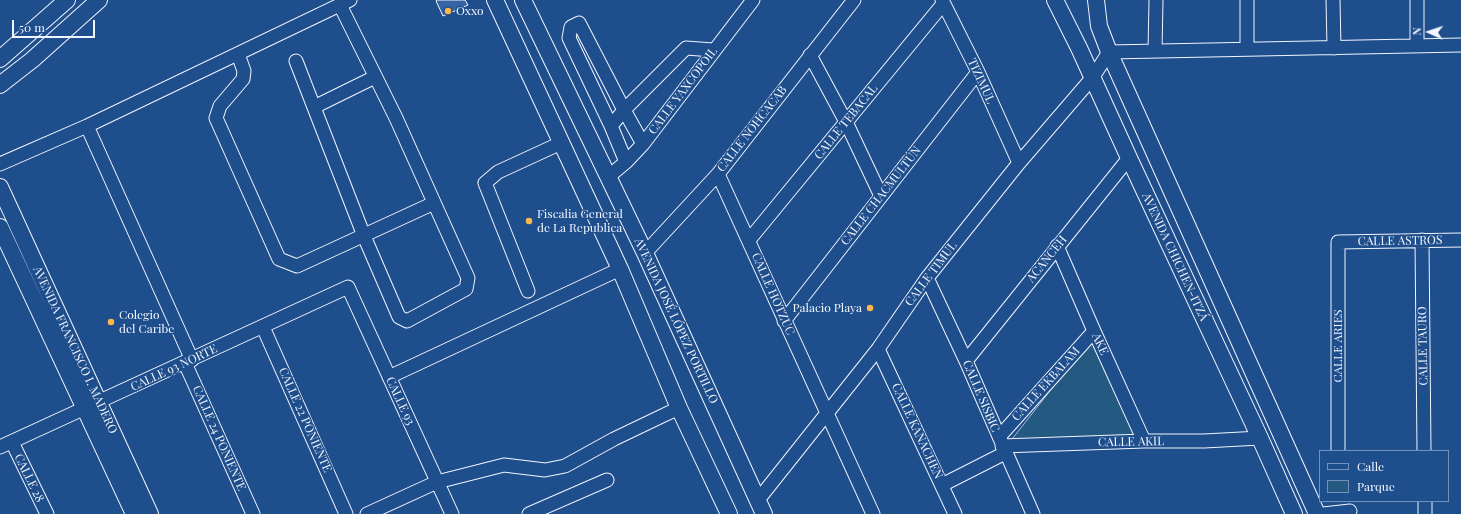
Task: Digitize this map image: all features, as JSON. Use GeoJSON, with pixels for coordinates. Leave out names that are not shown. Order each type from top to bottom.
{"type":"FeatureCollection","features":[{"type":"Feature","properties":{"kind":"main road"},"geometry":{"type":"LineString","coordinates":[[0,59],[67,0]]}},
{"type":"Feature","properties":{"kind":"main road"},"geometry":{"type":"LineString","coordinates":[[0,85],[32,60],[99,0]]}},
{"type":"Feature","properties":{"kind":"main road"},"geometry":{"type":"LineString","coordinates":[[495,0],[620,269],[680,408],[729,514]]}},
{"type":"Feature","properties":{"kind":"main road","name":"AVENIDA JOSÉ LÓPEZ PORTILLO"},"geometry":{"type":"LineString","coordinates":[[523,0],[645,253],[761,507]]}},
{"type":"Feature","properties":{"kind":"main road","name":"AVENIDA CHICHEN-ITZÁ"},"geometry":{"type":"LineString","coordinates":[[1055,0],[1093,77],[1294,514]]}},
{"type":"Feature","properties":{"kind":"main road","name":"AVENIDA CHICHEN-ITZÁ"},"geometry":{"type":"LineString","coordinates":[[1096,0],[1100,29],[1109,52],[1317,514]]}},
{"type":"Feature","properties":{"kind":"main road"},"geometry":{"type":"LineString","coordinates":[[1079,48],[1086,46],[1094,39],[1100,29]]}},
{"type":"Feature","properties":{"kind":"main road","name":"AVENIDA FRANCISCO I. MADERO"},"geometry":{"type":"LineString","coordinates":[[0,187],[92,406],[134,514]]}},
{"type":"Feature","properties":{"kind":"main road","name":"AVENIDA FRANCISCO I. MADERO"},"geometry":{"type":"LineString","coordinates":[[0,227],[92,406],[150,514]]}},
{"type":"Feature","properties":{"kind":"street","name":"CALLE YAXCOPOIL"},"geometry":{"type":"LineString","coordinates":[[608,177],[626,162],[643,144],[713,50],[753,0]]}},
{"type":"Feature","properties":{"kind":"street","name":"CALLE NOHCACAB"},"geometry":{"type":"LineString","coordinates":[[645,253],[718,174],[854,0]]}},
{"type":"Feature","properties":{"kind":"street"},"geometry":{"type":"LineString","coordinates":[[1155,51],[1156,0]]}},
{"type":"Feature","properties":{"kind":"street"},"geometry":{"type":"LineString","coordinates":[[1246,0],[1247,50]]}},
{"type":"Feature","properties":{"kind":"street"},"geometry":{"type":"LineString","coordinates":[[1333,0],[1334,48]]}},
{"type":"Feature","properties":{"kind":"street"},"geometry":{"type":"LineString","coordinates":[[1417,0],[1417,46]]}},
{"type":"Feature","properties":{"kind":"street","name":"TIZIMUL"},"geometry":{"type":"LineString","coordinates":[[942,2],[978,72],[1019,163]]}},
{"type":"Feature","properties":{"kind":"street","name":"CALLE TEBACAL"},"geometry":{"type":"LineString","coordinates":[[749,240],[942,2]]}},
{"type":"Feature","properties":{"kind":"street"},"geometry":{"type":"LineString","coordinates":[[0,164],[87,126],[345,3],[375,77],[396,118],[468,278],[466,289],[407,321],[399,317],[364,236],[296,61]]}},
{"type":"Feature","properties":{"kind":"street"},"geometry":{"type":"LineString","coordinates":[[626,162],[611,126],[569,38],[571,27],[579,23],[643,144]]}},
{"type":"Feature","properties":{"kind":"street"},"geometry":{"type":"LineString","coordinates":[[1109,52],[1461,45]]}},
{"type":"Feature","properties":{"kind":"street"},"geometry":{"type":"LineString","coordinates":[[611,126],[624,110],[686,48],[713,50]]}},
{"type":"Feature","properties":{"kind":"street","name":"CALLE TIMUL"},"geometry":{"type":"LineString","coordinates":[[761,507],[827,414],[878,349],[927,278],[1019,163],[1093,77],[1109,52]]}},
{"type":"Feature","properties":{"kind":"street"},"geometry":{"type":"LineString","coordinates":[[238,54],[244,72],[243,79],[220,106],[216,118],[279,259],[298,266],[434,203]]}},
{"type":"Feature","properties":{"kind":"street"},"geometry":{"type":"LineString","coordinates":[[810,55],[846,122],[881,196]]}},
{"type":"Feature","properties":{"kind":"street","name":"CALLE CHACMULTÚN"},"geometry":{"type":"LineString","coordinates":[[784,320],[978,72]]}},
{"type":"Feature","properties":{"kind":"street"},"geometry":{"type":"LineString","coordinates":[[314,106],[375,77]]}},
{"type":"Feature","properties":{"kind":"street","name":"CALLE 24 PONIENTE"},"geometry":{"type":"LineString","coordinates":[[87,126],[189,361],[253,514]]}},
{"type":"Feature","properties":{"kind":"street"},"geometry":{"type":"LineString","coordinates":[[528,291],[485,183],[498,172],[561,142]]}},
{"type":"Feature","properties":{"kind":"street","name":"ACANCEH"},"geometry":{"type":"LineString","coordinates":[[966,361],[1129,158]]}},
{"type":"Feature","properties":{"kind":"street","name":"CALLE HOTZUC"},"geometry":{"type":"LineString","coordinates":[[718,174],[873,514]]}},
{"type":"Feature","properties":{"kind":"street","name":"CALLE TAURO"},"geometry":{"type":"LineString","coordinates":[[1422,240],[1424,450]]}},
{"type":"Feature","properties":{"kind":"street","name":"CALLE ASTROS"},"geometry":{"type":"LineString","coordinates":[[1338,242],[1461,240]]}},
{"type":"Feature","properties":{"kind":"street","name":"CALLE ARIES"},"geometry":{"type":"LineString","coordinates":[[1338,242],[1338,450]]}},
{"type":"Feature","properties":{"kind":"street","name":"AKE"},"geometry":{"type":"LineString","coordinates":[[1058,246],[1094,331],[1144,441]]}},
{"type":"Feature","properties":{"kind":"street"},"geometry":{"type":"LineString","coordinates":[[389,377],[620,269]]}},
{"type":"Feature","properties":{"kind":"street","name":"CALLE SISBIC"},"geometry":{"type":"LineString","coordinates":[[927,278],[966,361],[1033,514]]}},
{"type":"Feature","properties":{"kind":"street","name":"CALLE 93 NORTE"},"geometry":{"type":"LineString","coordinates":[[0,447],[348,287]]}},
{"type":"Feature","properties":{"kind":"street","name":"CALLE 93"},"geometry":{"type":"LineString","coordinates":[[348,287],[452,514]]}},
{"type":"Feature","properties":{"kind":"street","name":"CALLE 22 PONIENTE"},"geometry":{"type":"LineString","coordinates":[[263,327],[346,514]]}},
{"type":"Feature","properties":{"kind":"street","name":"CALLE EKBALAM"},"geometry":{"type":"LineString","coordinates":[[1002,445],[1094,331]]}},
{"type":"Feature","properties":{"kind":"street","name":"CALLE KANACHEN"},"geometry":{"type":"LineString","coordinates":[[878,349],[955,514]]}},
{"type":"Feature","properties":{"kind":"street"},"geometry":{"type":"LineString","coordinates":[[367,514],[437,482],[504,465],[545,470],[565,466],[614,439],[680,408]]}},
{"type":"Feature","properties":{"kind":"street","name":"CALLE AKIL"},"geometry":{"type":"LineString","coordinates":[[1002,445],[1204,441],[1260,438]]}},
{"type":"Feature","properties":{"kind":"street","name":"CALLE 28"},"geometry":{"type":"LineString","coordinates":[[12,442],[46,514]]}},
{"type":"Feature","properties":{"kind":"street"},"geometry":{"type":"LineString","coordinates":[[942,485],[1002,445]]}},
{"type":"Feature","properties":{"kind":"street"},"geometry":{"type":"LineString","coordinates":[[529,514],[607,480]]}},
{"type":"Feature","properties":{"kind":"street"},"geometry":{"type":"LineString","coordinates":[[1425,502],[1425,514]]}},
{"type":"Feature","properties":{"kind":"street"},"geometry":{"type":"LineString","coordinates":[[1323,514],[1350,509]]}},
{"type":"Feature","properties":{"kind":"green space"},"geometry":{"type":"Polygon","coordinates":[[[1093,336],[1136,437],[1009,443],[1093,336]]]}},
{"type":"Feature","properties":{"kind":"building","name":"Oxxo"},"geometry":{"type":"Polygon","coordinates":[[[465,0],[468,5],[443,16],[436,1],[465,0]]]}},
{"type":"Feature","properties":{"kind":"place","name":"Oxxo"},"geometry":{"type":"Point","coordinates":[448,11]}},
{"type":"Feature","properties":{"kind":"place","name":"Fiscalia General de La Republica"},"geometry":{"type":"Point","coordinates":[529,221]}},
{"type":"Feature","properties":{"kind":"place","name":"Palacio Playa"},"geometry":{"type":"Point","coordinates":[870,308]}},
{"type":"Feature","properties":{"kind":"place","name":"Colegio del Caribe"},"geometry":{"type":"Point","coordinates":[111,322]}}]}
